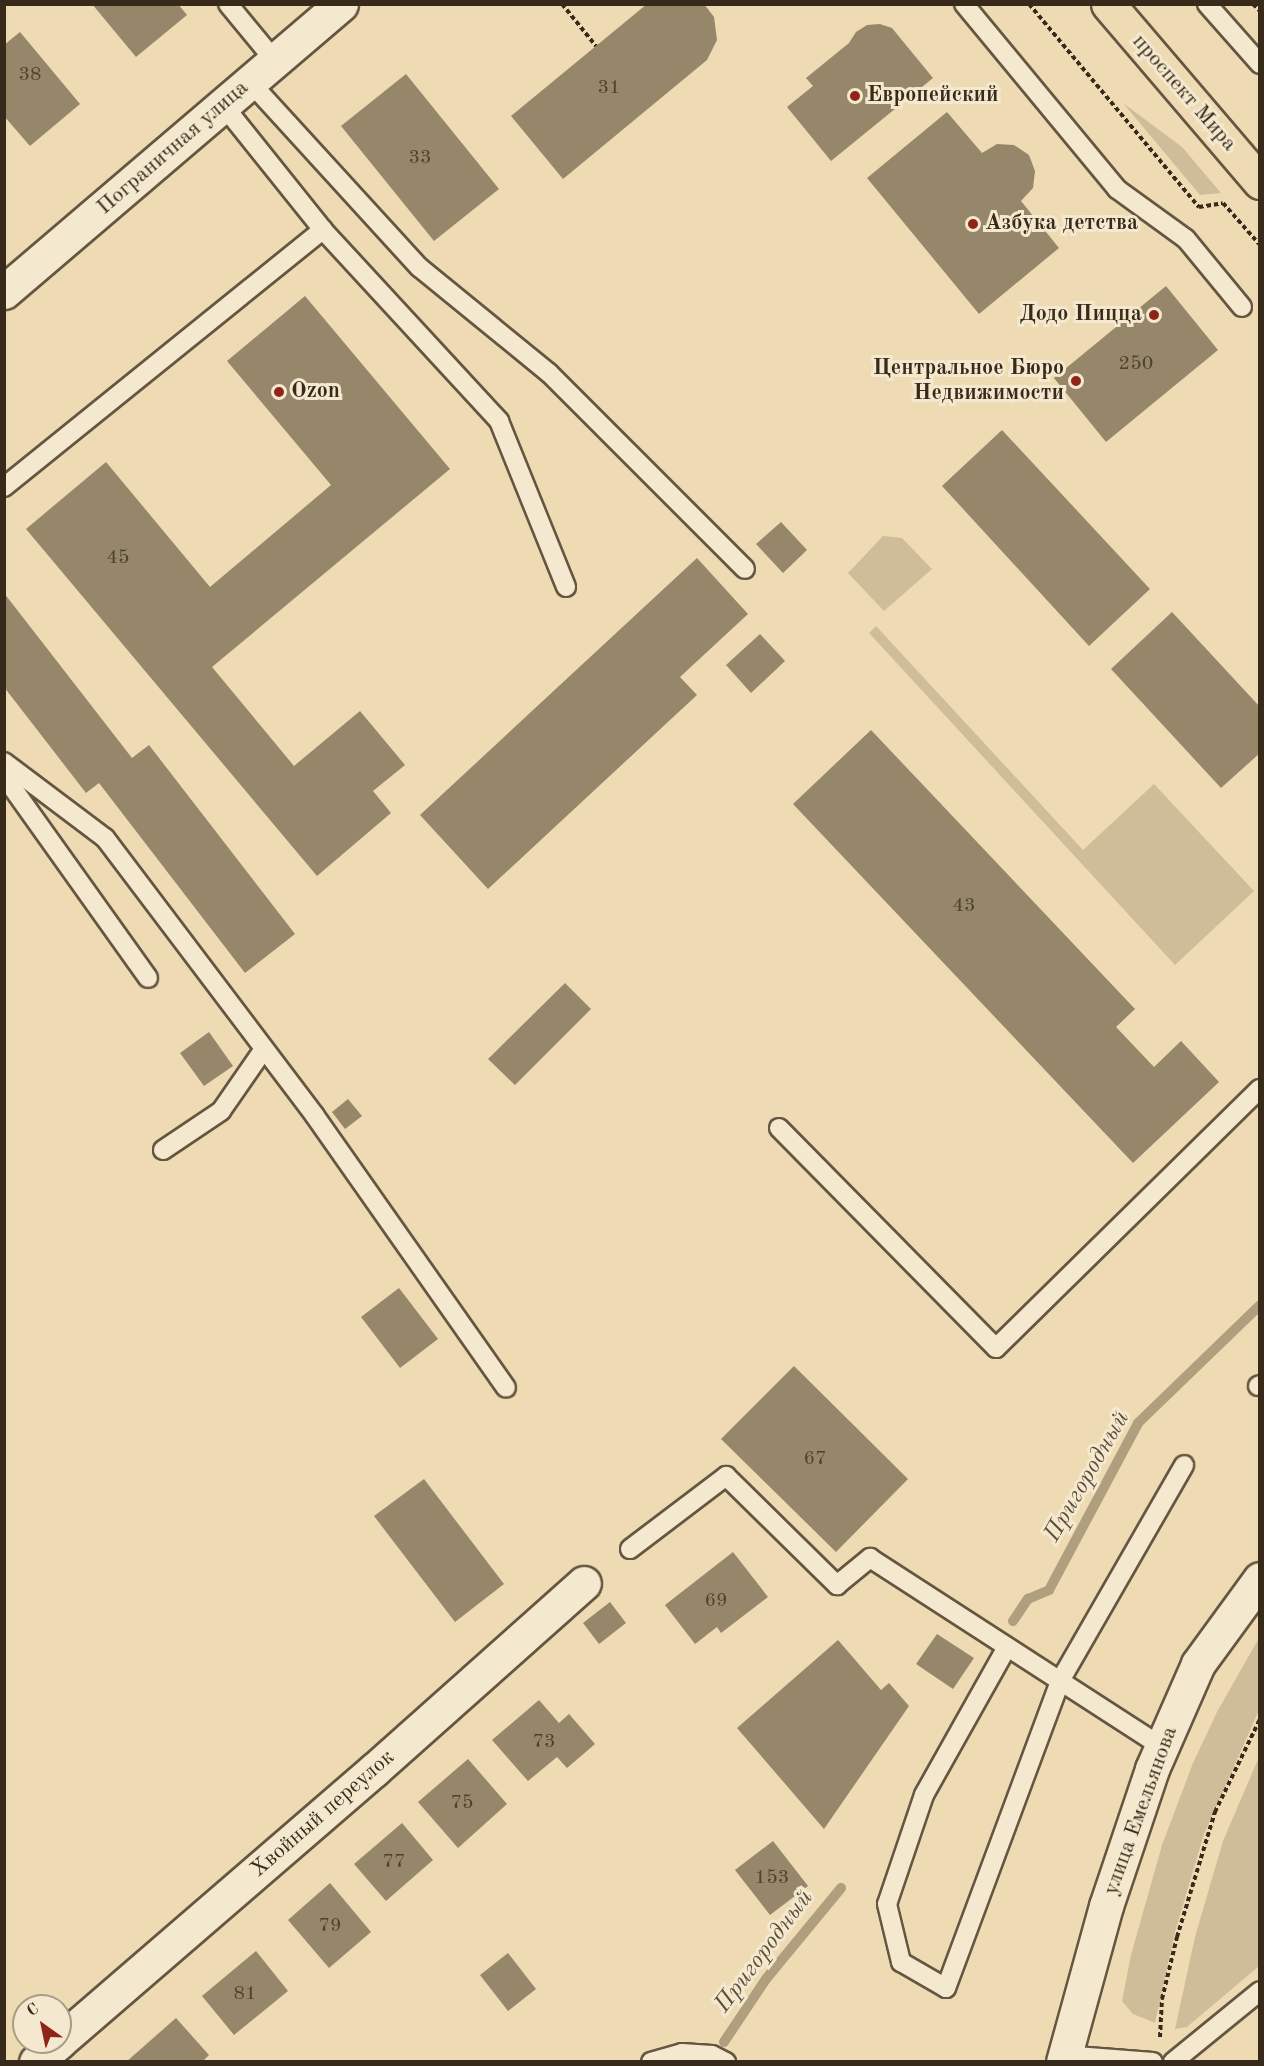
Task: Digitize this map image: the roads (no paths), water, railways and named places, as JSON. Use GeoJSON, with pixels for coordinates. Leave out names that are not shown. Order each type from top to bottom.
{"type":"FeatureCollection","features":[{"type":"Feature","properties":{"kind":"main road","name":"проспект Мира"},"geometry":{"type":"LineString","coordinates":[[1108,4],[1260,182]]}},
{"type":"Feature","properties":{"kind":"street","name":"Пограничная улица"},"geometry":{"type":"LineString","coordinates":[[4,292],[341,4]]}},
{"type":"Feature","properties":{"kind":"street","name":"улица Емельянова"},"geometry":{"type":"LineString","coordinates":[[1063,2058],[1106,1906],[1162,1747],[1198,1664],[1260,1579]]}},
{"type":"Feature","properties":{"kind":"street","name":"Хвойный переулок"},"geometry":{"type":"LineString","coordinates":[[72,2030],[374,1770],[584,1583]]}},
{"type":"Feature","properties":{"kind":"lane"},"geometry":{"type":"LineString","coordinates":[[228,4],[275,61]]}},
{"type":"Feature","properties":{"kind":"lane"},"geometry":{"type":"LineString","coordinates":[[964,4],[1117,189],[1186,239],[1242,307]]}},
{"type":"Feature","properties":{"kind":"lane"},"geometry":{"type":"LineString","coordinates":[[1207,4],[1260,64]]}},
{"type":"Feature","properties":{"kind":"lane"},"geometry":{"type":"LineString","coordinates":[[250,82],[419,267],[549,373],[746,569]]}},
{"type":"Feature","properties":{"kind":"lane"},"geometry":{"type":"LineString","coordinates":[[223,105],[323,230],[500,421],[566,587]]}},
{"type":"Feature","properties":{"kind":"lane"},"geometry":{"type":"LineString","coordinates":[[4,487],[323,230]]}},
{"type":"Feature","properties":{"kind":"lane"},"geometry":{"type":"LineString","coordinates":[[4,762],[105,838],[315,1116],[506,1388]]}},
{"type":"Feature","properties":{"kind":"lane"},"geometry":{"type":"LineString","coordinates":[[4,777],[148,978]]}},
{"type":"Feature","properties":{"kind":"lane"},"geometry":{"type":"LineString","coordinates":[[163,1150],[221,1111],[264,1049]]}},
{"type":"Feature","properties":{"kind":"lane"},"geometry":{"type":"LineString","coordinates":[[779,1128],[996,1348],[1260,1089]]}},
{"type":"Feature","properties":{"kind":"lane"},"geometry":{"type":"LineString","coordinates":[[1007,1647],[924,1795],[887,1904],[901,1962],[946,1988],[1060,1681],[1184,1465]]}},
{"type":"Feature","properties":{"kind":"lane"},"geometry":{"type":"LineString","coordinates":[[630,1549],[726,1476],[837,1585],[870,1558],[1162,1747]]}},
{"type":"Feature","properties":{"kind":"lane"},"geometry":{"type":"LineString","coordinates":[[1173,2061],[1260,1990]]}},
{"type":"Feature","properties":{"kind":"lane"},"geometry":{"type":"LineString","coordinates":[[651,2061],[682,2053],[712,2055],[726,2061]]}},
{"type":"Feature","properties":{"kind":"lane"},"geometry":{"type":"LineString","coordinates":[[1063,2058],[1153,2061]]}},
{"type":"Feature","properties":{"kind":"waterway","name":"Пригородный"},"geometry":{"type":"LineString","coordinates":[[1013,1621],[1028,1599],[1049,1590],[1138,1423],[1260,1305]]}},
{"type":"Feature","properties":{"kind":"waterway","name":"Пригородный"},"geometry":{"type":"LineString","coordinates":[[724,2042],[766,1979],[841,1888]]}},
{"type":"Feature","properties":{"kind":"place","name":"Европейский"},"geometry":{"type":"Point","coordinates":[855,96]}},
{"type":"Feature","properties":{"kind":"place","name":"Азбука детства"},"geometry":{"type":"Point","coordinates":[973,224]}},
{"type":"Feature","properties":{"kind":"place","name":"Додо Пицца"},"geometry":{"type":"Point","coordinates":[1154,315]}},
{"type":"Feature","properties":{"kind":"place","name":"Центральное Бюро Недвижимости"},"geometry":{"type":"Point","coordinates":[1076,381]}},
{"type":"Feature","properties":{"kind":"place","name":"Ozon"},"geometry":{"type":"Point","coordinates":[279,392]}}]}
